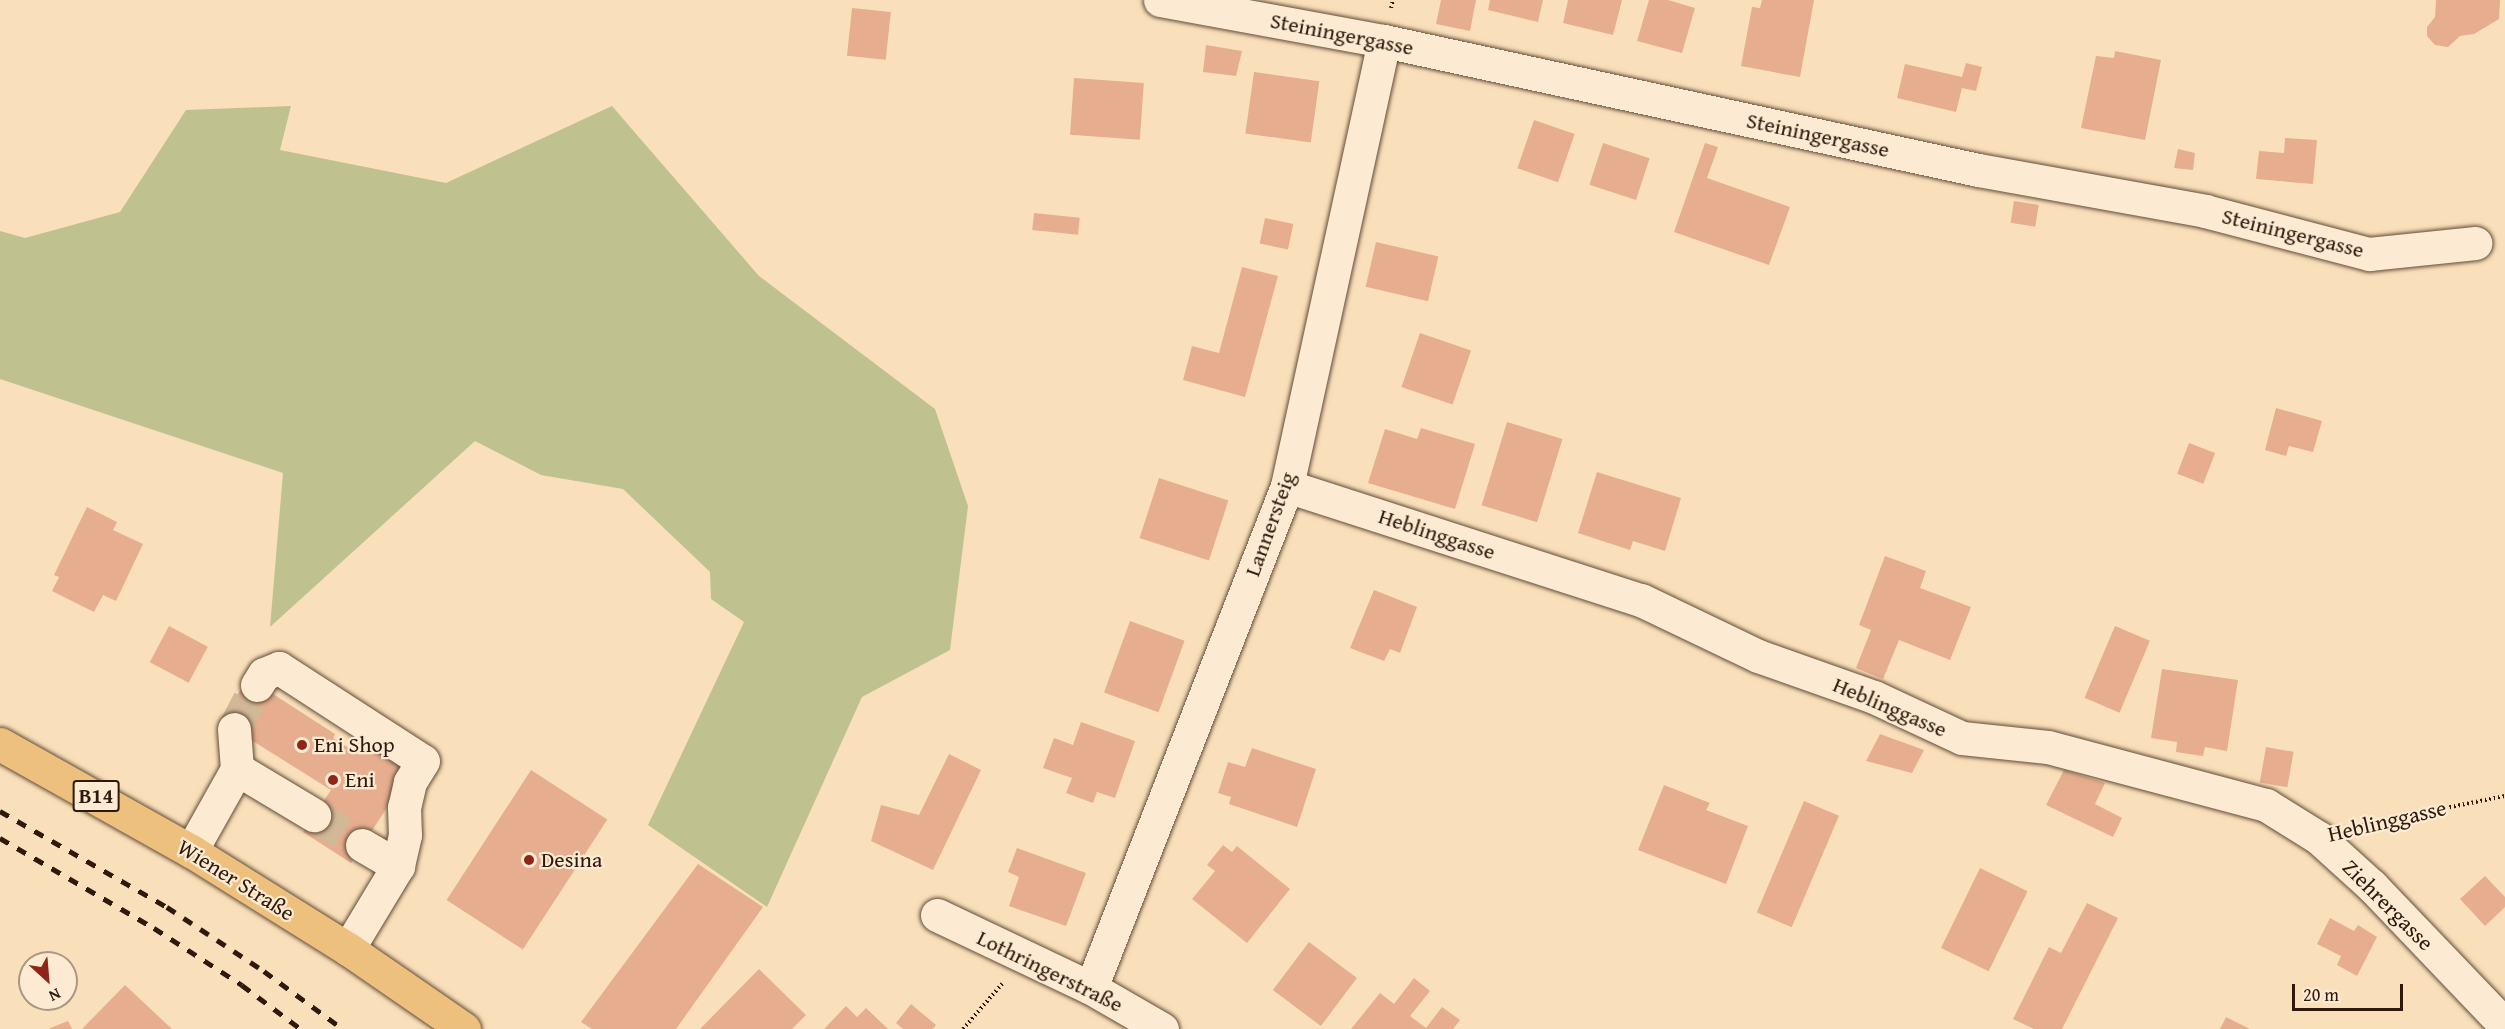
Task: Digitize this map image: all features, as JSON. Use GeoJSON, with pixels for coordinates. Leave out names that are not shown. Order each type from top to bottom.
{"type":"FeatureCollection","features":[{"type":"Feature","properties":{"kind":"main road","name":"Wiener Straße"},"geometry":{"type":"LineString","coordinates":[[0,744],[191,851],[348,949],[464,1029]]}},
{"type":"Feature","properties":{"kind":"street","name":"Steiningergasse"},"geometry":{"type":"LineString","coordinates":[[1160,0],[1384,41],[1978,170],[2205,211],[2369,254],[2475,243]]}},
{"type":"Feature","properties":{"kind":"street","name":"Lannersteig"},"geometry":{"type":"LineString","coordinates":[[1091,988],[1287,486],[1384,41]]}},
{"type":"Feature","properties":{"kind":"street","name":"Heblinggasse"},"geometry":{"type":"LineString","coordinates":[[1287,486],[1641,600],[1758,656],[1874,697],[1962,738],[2048,747],[2266,805],[2319,838]]}},
{"type":"Feature","properties":{"kind":"street"},"geometry":{"type":"LineString","coordinates":[[268,676],[423,761],[410,782],[404,807],[405,835],[398,866],[348,949]]}},
{"type":"Feature","properties":{"kind":"street"},"geometry":{"type":"LineString","coordinates":[[191,851],[237,769],[234,729]]}},
{"type":"Feature","properties":{"kind":"street"},"geometry":{"type":"LineString","coordinates":[[237,769],[314,816]]}},
{"type":"Feature","properties":{"kind":"street","name":"Ziehrergasse"},"geometry":{"type":"LineString","coordinates":[[2319,838],[2372,886],[2505,1025]]}},
{"type":"Feature","properties":{"kind":"street"},"geometry":{"type":"LineString","coordinates":[[362,845],[398,866]]}},
{"type":"Feature","properties":{"kind":"street","name":"Lothringerstraße"},"geometry":{"type":"LineString","coordinates":[[937,915],[1091,988],[1162,1029]]}},
{"type":"Feature","properties":{"kind":"path","name":"Heblinggasse"},"geometry":{"type":"LineString","coordinates":[[2319,838],[2365,823],[2505,796]]}},
{"type":"Feature","properties":{"kind":"path"},"geometry":{"type":"LineString","coordinates":[[963,1029],[1024,957]]}},
{"type":"Feature","properties":{"kind":"green space"},"geometry":{"type":"Polygon","coordinates":[[[291,106],[280,150],[446,183],[612,106],[759,276],[935,409],[968,506],[950,650],[862,697],[767,907],[648,825],[744,622],[711,599],[710,572],[623,489],[541,475],[475,441],[270,627],[283,473],[0,379],[0,231],[25,238],[120,212],[186,110],[291,106]]]}},
{"type":"Feature","properties":{"kind":"building"},"geometry":{"type":"Polygon","coordinates":[[[1441,0],[1476,0],[1470,31],[1436,24],[1441,0]]]}},
{"type":"Feature","properties":{"kind":"building"},"geometry":{"type":"Polygon","coordinates":[[[1490,0],[1543,0],[1538,22],[1488,10],[1490,0]]]}},
{"type":"Feature","properties":{"kind":"building"},"geometry":{"type":"Polygon","coordinates":[[[1568,0],[1622,0],[1613,35],[1563,23],[1568,0]]]}},
{"type":"Feature","properties":{"kind":"building"},"geometry":{"type":"Polygon","coordinates":[[[1649,0],[1668,0],[1695,8],[1682,53],[1637,41],[1649,0]]]}},
{"type":"Feature","properties":{"kind":"building"},"geometry":{"type":"Polygon","coordinates":[[[1762,0],[1814,0],[1800,77],[1741,66],[1752,7],[1760,8],[1762,0]]]}},
{"type":"Feature","properties":{"kind":"building"},"geometry":{"type":"Polygon","coordinates":[[[2436,0],[2500,0],[2499,19],[2474,34],[2460,36],[2448,47],[2435,45],[2427,36],[2427,27],[2435,17],[2436,0]]]}},
{"type":"Feature","properties":{"kind":"building"},"geometry":{"type":"Polygon","coordinates":[[[852,8],[891,12],[886,60],[847,56],[852,8]]]}},
{"type":"Feature","properties":{"kind":"building"},"geometry":{"type":"Polygon","coordinates":[[[1206,45],[1242,51],[1236,76],[1203,72],[1206,45]]]}},
{"type":"Feature","properties":{"kind":"building"},"geometry":{"type":"Polygon","coordinates":[[[2115,51],[2161,60],[2145,140],[2081,128],[2096,56],[2114,58],[2115,51]]]}},
{"type":"Feature","properties":{"kind":"building"},"geometry":{"type":"Polygon","coordinates":[[[1966,63],[1982,67],[1976,91],[1962,88],[1956,112],[1897,98],[1905,64],[1962,77],[1966,63]]]}},
{"type":"Feature","properties":{"kind":"building"},"geometry":{"type":"Polygon","coordinates":[[[1254,72],[1319,81],[1311,143],[1245,133],[1254,72]]]}},
{"type":"Feature","properties":{"kind":"building"},"geometry":{"type":"Polygon","coordinates":[[[1074,78],[1144,83],[1140,140],[1070,135],[1074,78]]]}},
{"type":"Feature","properties":{"kind":"building"},"geometry":{"type":"Polygon","coordinates":[[[1534,120],[1575,134],[1558,182],[1517,168],[1534,120]]]}},
{"type":"Feature","properties":{"kind":"building"},"geometry":{"type":"Polygon","coordinates":[[[2285,138],[2317,140],[2313,184],[2256,179],[2259,151],[2284,153],[2285,138]]]}},
{"type":"Feature","properties":{"kind":"building"},"geometry":{"type":"Polygon","coordinates":[[[1603,143],[1650,158],[1636,200],[1589,185],[1603,143]]]}},
{"type":"Feature","properties":{"kind":"building"},"geometry":{"type":"Polygon","coordinates":[[[1705,143],[1718,147],[1707,178],[1790,207],[1769,265],[1674,232],[1705,143]]]}},
{"type":"Feature","properties":{"kind":"building"},"geometry":{"type":"Polygon","coordinates":[[[2178,149],[2195,153],[2193,170],[2174,168],[2178,149]]]}},
{"type":"Feature","properties":{"kind":"building"},"geometry":{"type":"Polygon","coordinates":[[[2014,201],[2039,205],[2035,227],[2011,223],[2014,201]]]}},
{"type":"Feature","properties":{"kind":"building"},"geometry":{"type":"Polygon","coordinates":[[[1034,213],[1080,218],[1078,235],[1032,230],[1034,213]]]}},
{"type":"Feature","properties":{"kind":"building"},"geometry":{"type":"Polygon","coordinates":[[[1265,218],[1293,224],[1288,249],[1260,243],[1265,218]]]}},
{"type":"Feature","properties":{"kind":"building"},"geometry":{"type":"Polygon","coordinates":[[[1376,242],[1438,256],[1428,301],[1366,287],[1376,242]]]}},
{"type":"Feature","properties":{"kind":"building"},"geometry":{"type":"Polygon","coordinates":[[[1242,267],[1278,276],[1245,397],[1183,380],[1192,346],[1219,353],[1242,267]]]}},
{"type":"Feature","properties":{"kind":"building"},"geometry":{"type":"Polygon","coordinates":[[[1420,333],[1471,351],[1453,404],[1401,387],[1420,333]]]}},
{"type":"Feature","properties":{"kind":"building"},"geometry":{"type":"Polygon","coordinates":[[[2276,408],[2322,421],[2313,452],[2289,446],[2286,456],[2265,450],[2276,408]]]}},
{"type":"Feature","properties":{"kind":"building"},"geometry":{"type":"Polygon","coordinates":[[[1507,422],[1562,439],[1537,522],[1482,505],[1507,422]]]}},
{"type":"Feature","properties":{"kind":"building"},"geometry":{"type":"Polygon","coordinates":[[[1421,428],[1475,444],[1455,509],[1368,483],[1385,429],[1417,439],[1421,428]]]}},
{"type":"Feature","properties":{"kind":"building"},"geometry":{"type":"Polygon","coordinates":[[[2189,443],[2215,453],[2203,484],[2177,474],[2189,443]]]}},
{"type":"Feature","properties":{"kind":"building"},"geometry":{"type":"Polygon","coordinates":[[[1597,472],[1681,498],[1665,551],[1633,541],[1630,550],[1578,533],[1597,472]]]}},
{"type":"Feature","properties":{"kind":"building"},"geometry":{"type":"Polygon","coordinates":[[[1159,478],[1228,501],[1209,560],[1140,538],[1159,478]]]}},
{"type":"Feature","properties":{"kind":"building"},"geometry":{"type":"Polygon","coordinates":[[[87,507],[117,522],[113,530],[143,544],[116,601],[103,595],[94,612],[52,591],[59,577],[54,575],[87,507]]]}},
{"type":"Feature","properties":{"kind":"building"},"geometry":{"type":"Polygon","coordinates":[[[1885,556],[1926,571],[1920,588],[1971,607],[1950,660],[1899,640],[1883,679],[1856,668],[1871,630],[1859,625],[1885,556]]]}},
{"type":"Feature","properties":{"kind":"building"},"geometry":{"type":"Polygon","coordinates":[[[1374,590],[1417,607],[1400,653],[1390,649],[1384,661],[1350,648],[1374,590]]]}},
{"type":"Feature","properties":{"kind":"building"},"geometry":{"type":"Polygon","coordinates":[[[1130,621],[1185,641],[1159,712],[1104,692],[1130,621]]]}},
{"type":"Feature","properties":{"kind":"building"},"geometry":{"type":"Polygon","coordinates":[[[169,626],[208,647],[189,683],[150,662],[169,626]]]}},
{"type":"Feature","properties":{"kind":"building"},"geometry":{"type":"Polygon","coordinates":[[[2115,626],[2150,641],[2120,713],[2085,698],[2115,626]]]}},
{"type":"Feature","properties":{"kind":"building"},"geometry":{"type":"Polygon","coordinates":[[[2162,669],[2238,680],[2227,751],[2205,747],[2203,756],[2176,752],[2177,742],[2151,738],[2162,669]]]}},
{"type":"Feature","properties":{"kind":"building"},"geometry":{"type":"Polygon","coordinates":[[[248,678],[335,734],[333,738],[355,752],[365,738],[412,769],[351,863],[303,832],[331,790],[221,721],[248,678]]]}},
{"type":"Feature","properties":{"kind":"building"},"geometry":{"type":"Polygon","coordinates":[[[1081,722],[1135,741],[1115,798],[1097,792],[1093,803],[1066,793],[1072,778],[1043,768],[1054,738],[1073,745],[1081,722]]]}},
{"type":"Feature","properties":{"kind":"building"},"geometry":{"type":"Polygon","coordinates":[[[1880,734],[1924,750],[1912,773],[1866,761],[1880,734]]]}},
{"type":"Feature","properties":{"kind":"building"},"geometry":{"type":"Polygon","coordinates":[[[2266,747],[2294,752],[2287,787],[2260,782],[2266,747]]]}},
{"type":"Feature","properties":{"kind":"building"},"geometry":{"type":"Polygon","coordinates":[[[1252,748],[1316,769],[1297,827],[1229,804],[1231,797],[1218,793],[1228,762],[1245,767],[1252,748]]]}},
{"type":"Feature","properties":{"kind":"building"},"geometry":{"type":"Polygon","coordinates":[[[949,754],[981,770],[933,870],[871,841],[881,805],[919,815],[949,754]]]}},
{"type":"Feature","properties":{"kind":"building","name":"Desina"},"geometry":{"type":"Polygon","coordinates":[[[531,770],[607,820],[523,950],[447,900],[531,770]]]}},
{"type":"Feature","properties":{"kind":"building"},"geometry":{"type":"Polygon","coordinates":[[[2064,770],[2105,783],[2095,804],[2122,818],[2113,837],[2046,805],[2064,770]]]}},
{"type":"Feature","properties":{"kind":"building"},"geometry":{"type":"Polygon","coordinates":[[[1664,785],[1710,803],[1706,810],[1748,826],[1726,884],[1638,850],[1664,785]]]}},
{"type":"Feature","properties":{"kind":"building"},"geometry":{"type":"Polygon","coordinates":[[[1804,801],[1839,816],[1792,927],[1757,912],[1804,801]]]}},
{"type":"Feature","properties":{"kind":"building"},"geometry":{"type":"Polygon","coordinates":[[[1223,845],[1232,852],[1237,846],[1290,889],[1247,943],[1192,899],[1215,871],[1207,865],[1223,845]]]}},
{"type":"Feature","properties":{"kind":"building"},"geometry":{"type":"Polygon","coordinates":[[[1017,848],[1086,873],[1066,926],[1009,906],[1019,877],[1008,872],[1017,848]]]}},
{"type":"Feature","properties":{"kind":"building"},"geometry":{"type":"Polygon","coordinates":[[[698,864],[763,907],[676,1029],[592,1029],[581,1022],[698,864]]]}},
{"type":"Feature","properties":{"kind":"building"},"geometry":{"type":"Polygon","coordinates":[[[1980,868],[2028,891],[1989,971],[1941,948],[1980,868]]]}},
{"type":"Feature","properties":{"kind":"building"},"geometry":{"type":"Polygon","coordinates":[[[2485,876],[2505,897],[2505,907],[2485,926],[2460,899],[2485,876]]]}},
{"type":"Feature","properties":{"kind":"building"},"geometry":{"type":"Polygon","coordinates":[[[2087,903],[2118,918],[2062,1029],[2034,1029],[2013,1019],[2049,947],[2061,953],[2087,903]]]}},
{"type":"Feature","properties":{"kind":"building"},"geometry":{"type":"Polygon","coordinates":[[[2330,918],[2354,931],[2358,925],[2377,937],[2357,976],[2337,965],[2341,956],[2317,944],[2330,918]]]}},
{"type":"Feature","properties":{"kind":"building"},"geometry":{"type":"Polygon","coordinates":[[[1309,942],[1357,978],[1321,1026],[1273,990],[1309,942]]]}},
{"type":"Feature","properties":{"kind":"building"},"geometry":{"type":"Polygon","coordinates":[[[759,969],[806,1015],[792,1029],[700,1029],[759,969]]]}},
{"type":"Feature","properties":{"kind":"building"},"geometry":{"type":"Polygon","coordinates":[[[1414,978],[1430,991],[1410,1016],[1426,1028],[1442,1007],[1460,1020],[1453,1029],[1351,1029],[1380,993],[1394,1004],[1414,978]]]}},
{"type":"Feature","properties":{"kind":"building"},"geometry":{"type":"Polygon","coordinates":[[[125,985],[172,1029],[82,1029],[125,985]]]}},
{"type":"Feature","properties":{"kind":"building"},"geometry":{"type":"Polygon","coordinates":[[[911,1004],[936,1025],[933,1029],[903,1029],[896,1023],[911,1004]]]}},
{"type":"Feature","properties":{"kind":"building"},"geometry":{"type":"Polygon","coordinates":[[[846,1006],[857,1017],[866,1008],[888,1029],[824,1029],[846,1006]]]}},
{"type":"Feature","properties":{"kind":"building"},"geometry":{"type":"Polygon","coordinates":[[[2226,1017],[2250,1029],[2220,1029],[2226,1017]]]}},
{"type":"Feature","properties":{"kind":"building"},"geometry":{"type":"Polygon","coordinates":[[[68,1021],[72,1029],[48,1029],[68,1021]]]}},
{"type":"Feature","properties":{"kind":"tunnel"},"geometry":{"type":"LineString","coordinates":[[234,729],[257,685]]}},
{"type":"Feature","properties":{"kind":"tunnel"},"geometry":{"type":"LineString","coordinates":[[314,815],[362,845]]}},
{"type":"Feature","properties":{"kind":"railway"},"geometry":{"type":"LineString","coordinates":[[0,811],[167,907],[264,971],[343,1029]]}},
{"type":"Feature","properties":{"kind":"railway"},"geometry":{"type":"LineString","coordinates":[[0,838],[154,928],[242,985],[301,1029]]}},
{"type":"Feature","properties":{"kind":"place","name":"Eni Shop"},"geometry":{"type":"Point","coordinates":[302,745]}},
{"type":"Feature","properties":{"kind":"place","name":"Eni"},"geometry":{"type":"Point","coordinates":[333,780]}},
{"type":"Feature","properties":{"kind":"place","name":"Desina"},"geometry":{"type":"Point","coordinates":[529,860]}}]}
